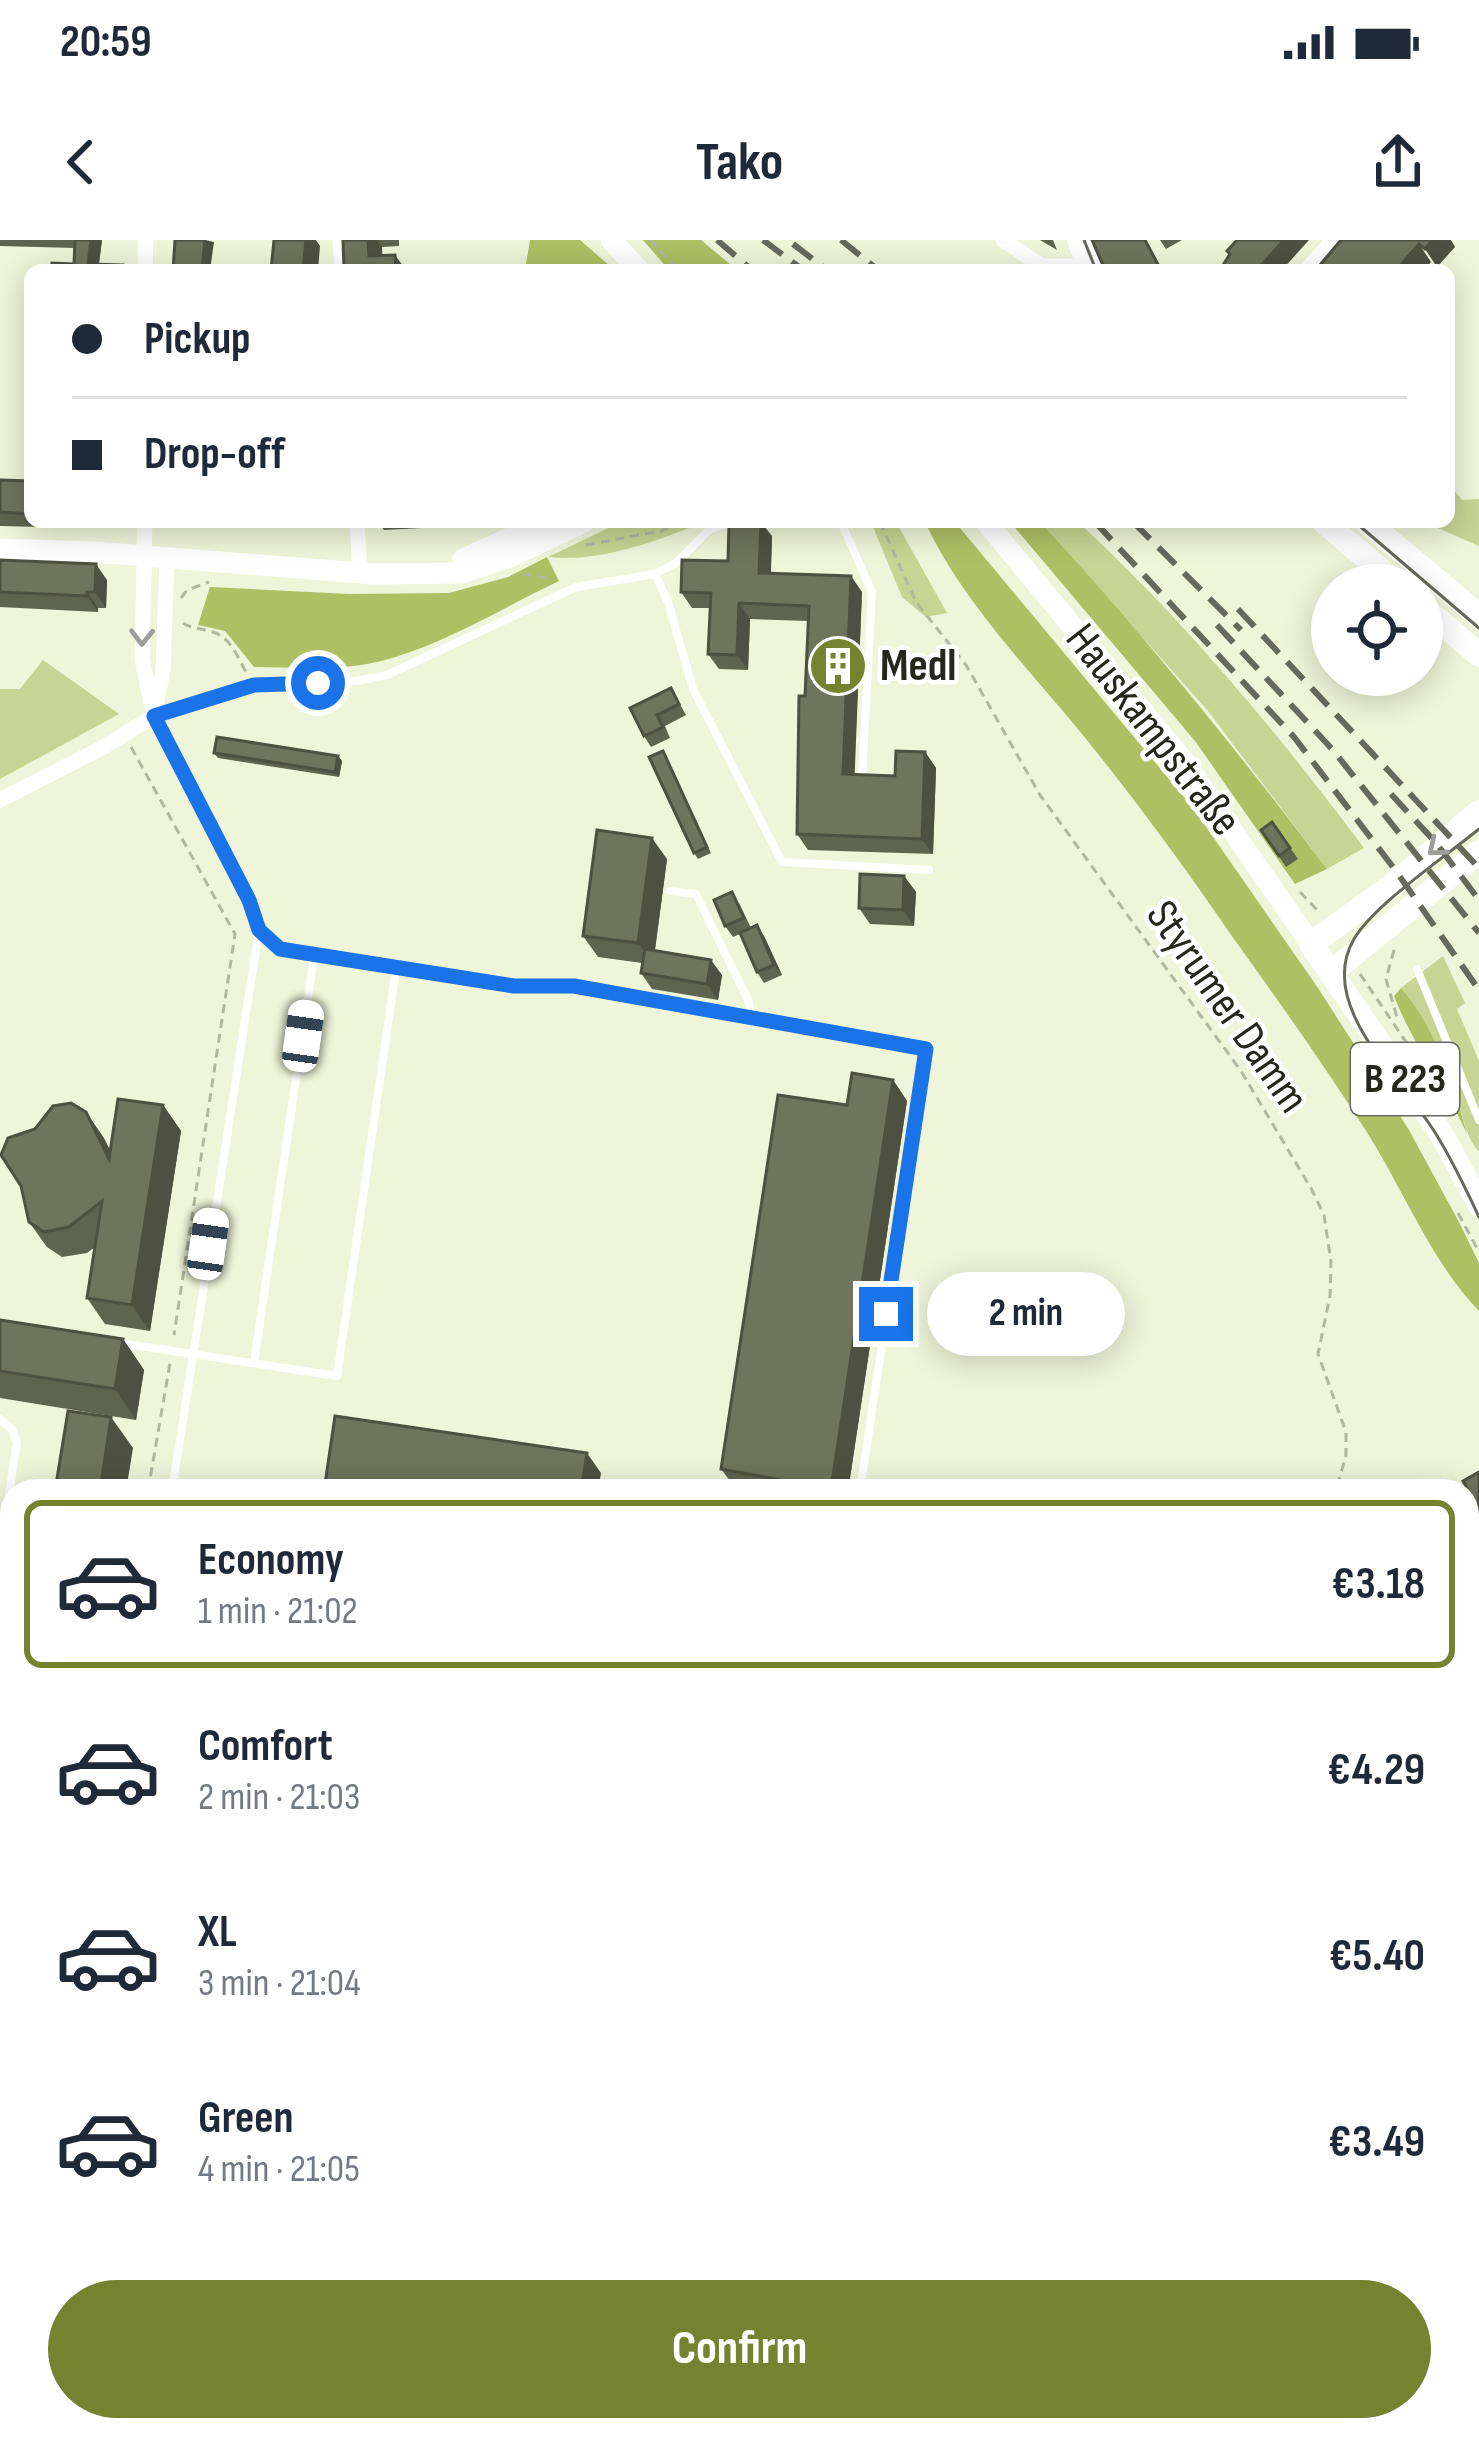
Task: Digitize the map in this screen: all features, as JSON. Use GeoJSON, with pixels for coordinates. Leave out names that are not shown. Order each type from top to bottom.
{"type":"FeatureCollection","features":[{"type":"Feature","properties":{"kind":"main road"},"geometry":{"type":"LineString","coordinates":[[611,240],[633,264]]}},
{"type":"Feature","properties":{"kind":"main road"},"geometry":{"type":"LineString","coordinates":[[434,571],[531,528]]}},
{"type":"Feature","properties":{"kind":"main road"},"geometry":{"type":"LineString","coordinates":[[0,549],[360,573],[462,573],[511,557],[572,528]]}},
{"type":"Feature","properties":{"kind":"main road","name":"Hauskampstraße"},"geometry":{"type":"LineString","coordinates":[[991,528],[1184,761],[1321,958]]}},
{"type":"Feature","properties":{"kind":"main road"},"geometry":{"type":"LineString","coordinates":[[1331,528],[1373,564]]}},
{"type":"Feature","properties":{"kind":"main road"},"geometry":{"type":"LineString","coordinates":[[1374,528],[1479,616]]}},
{"type":"Feature","properties":{"kind":"main road"},"geometry":{"type":"LineString","coordinates":[[1443,624],[1479,655]]}},
{"type":"Feature","properties":{"kind":"main road"},"geometry":{"type":"LineString","coordinates":[[1321,958],[1393,885],[1479,812]]}},
{"type":"Feature","properties":{"kind":"main road"},"geometry":{"type":"LineString","coordinates":[[1321,958],[1410,909],[1479,852]]}},
{"type":"Feature","properties":{"kind":"main road","name":"B 223"},"geometry":{"type":"LineString","coordinates":[[1321,958],[1442,1135],[1468,1208]]}},
{"type":"Feature","properties":{"kind":"street"},"geometry":{"type":"LineString","coordinates":[[1003,240],[1028,260],[1043,264]]}},
{"type":"Feature","properties":{"kind":"street"},"geometry":{"type":"LineString","coordinates":[[1311,264],[1333,240]]}},
{"type":"Feature","properties":{"kind":"street"},"geometry":{"type":"LineString","coordinates":[[145,528],[142,659],[154,716]]}},
{"type":"Feature","properties":{"kind":"street"},"geometry":{"type":"LineString","coordinates":[[357,528],[360,573]]}},
{"type":"Feature","properties":{"kind":"street"},"geometry":{"type":"LineString","coordinates":[[0,800],[154,716],[163,670],[167,558]]}},
{"type":"Feature","properties":{"kind":"lane"},"geometry":{"type":"LineString","coordinates":[[174,1479],[259,930],[249,900],[154,716],[254,685],[357,681],[386,675],[576,587],[655,574],[676,563],[714,528]]}},
{"type":"Feature","properties":{"kind":"lane"},"geometry":{"type":"LineString","coordinates":[[844,528],[872,592],[862,776]]}},
{"type":"Feature","properties":{"kind":"lane"},"geometry":{"type":"LineString","coordinates":[[655,574],[693,689],[782,862],[929,870]]}},
{"type":"Feature","properties":{"kind":"lane"},"geometry":{"type":"LineString","coordinates":[[670,892],[696,895],[753,1019]]}},
{"type":"Feature","properties":{"kind":"lane"},"geometry":{"type":"LineString","coordinates":[[259,930],[280,949],[314,957],[514,986],[574,986],[926,1049],[862,1479]]}},
{"type":"Feature","properties":{"kind":"lane"},"geometry":{"type":"LineString","coordinates":[[254,1362],[314,957]]}},
{"type":"Feature","properties":{"kind":"lane"},"geometry":{"type":"LineString","coordinates":[[108,1341],[337,1376],[395,969]]}},
{"type":"Feature","properties":{"kind":"lane"},"geometry":{"type":"LineString","coordinates":[[1418,969],[1479,1120]]}},
{"type":"Feature","properties":{"kind":"lane"},"geometry":{"type":"LineString","coordinates":[[0,1419],[17,1443],[11,1479]]}},
{"type":"Feature","properties":{"kind":"path"},"geometry":{"type":"LineString","coordinates":[[650,240],[673,264]]}},
{"type":"Feature","properties":{"kind":"path"},"geometry":{"type":"LineString","coordinates":[[578,528],[580,546],[658,528]]}},
{"type":"Feature","properties":{"kind":"path","name":"Styrumer Damm"},"geometry":{"type":"LineString","coordinates":[[883,528],[916,602],[966,665],[1052,813],[1241,1071],[1312,1190],[1324,1215],[1331,1262],[1330,1296],[1318,1354],[1346,1432],[1339,1479]]}},
{"type":"Feature","properties":{"kind":"path"},"geometry":{"type":"LineString","coordinates":[[524,576],[546,578]]}},
{"type":"Feature","properties":{"kind":"path"},"geometry":{"type":"LineString","coordinates":[[165,609],[176,610],[186,628],[216,632],[230,642],[254,685]]}},
{"type":"Feature","properties":{"kind":"path"},"geometry":{"type":"LineString","coordinates":[[124,735],[236,934],[150,1479]]}},
{"type":"Feature","properties":{"kind":"path"},"geometry":{"type":"LineString","coordinates":[[1401,1029],[1386,979],[1391,954],[1402,937]]}},
{"type":"Feature","properties":{"kind":"path"},"geometry":{"type":"LineString","coordinates":[[1468,1208],[1479,1252]]}},
{"type":"Feature","properties":{"kind":"shaded area"},"geometry":{"type":"Polygon","coordinates":[[[530,240],[580,240],[608,264],[526,264],[530,240]]]}},
{"type":"Feature","properties":{"kind":"shaded area"},"geometry":{"type":"Polygon","coordinates":[[[643,240],[701,240],[730,264],[664,264],[643,240]]]}},
{"type":"Feature","properties":{"kind":"shaded area"},"geometry":{"type":"Polygon","coordinates":[[[1455,491],[1462,500],[1479,499],[1479,546],[1438,528],[1455,528],[1455,491]]]}},
{"type":"Feature","properties":{"kind":"shaded area"},"geometry":{"type":"Polygon","coordinates":[[[608,528],[688,528],[607,554],[548,557],[608,528]]]}},
{"type":"Feature","properties":{"kind":"shaded area"},"geometry":{"type":"Polygon","coordinates":[[[873,528],[899,528],[947,613],[926,617],[902,597],[873,528]]]}},
{"type":"Feature","properties":{"kind":"shaded area"},"geometry":{"type":"Polygon","coordinates":[[[928,528],[960,528],[1193,808],[1409,1130],[1479,1263],[1479,1311],[1447,1271],[1368,1134],[1286,1011],[1141,809],[976,606],[928,528]]]}},
{"type":"Feature","properties":{"kind":"shaded area"},"geometry":{"type":"Polygon","coordinates":[[[1015,528],[1045,528],[1188,692],[1327,869],[1295,884],[1195,741],[1015,528]]]}},
{"type":"Feature","properties":{"kind":"shaded area"},"geometry":{"type":"Polygon","coordinates":[[[1045,528],[1084,528],[1156,598],[1298,762],[1364,848],[1327,869],[1208,711],[1045,528]]]}},
{"type":"Feature","properties":{"kind":"shaded area"},"geometry":{"type":"Polygon","coordinates":[[[547,557],[559,581],[447,637],[362,665],[254,667],[225,631],[198,625],[210,587],[449,593],[508,577],[547,557]]]}},
{"type":"Feature","properties":{"kind":"shaded area"},"geometry":{"type":"Polygon","coordinates":[[[43,660],[119,714],[0,779],[0,689],[20,689],[43,660]]]}},
{"type":"Feature","properties":{"kind":"shaded area"},"geometry":{"type":"Polygon","coordinates":[[[1443,956],[1465,1003],[1457,1009],[1479,1061],[1479,1152],[1439,1050],[1401,988],[1443,956]]]}},
{"type":"Feature","properties":{"kind":"shaded area"},"geometry":{"type":"Polygon","coordinates":[[[1401,988],[1434,1038],[1467,1134],[1401,1014],[1394,996],[1401,988]]]}},
{"type":"Feature","properties":{"kind":"building"},"geometry":{"type":"Polygon","coordinates":[[[75,240],[91,240],[88,264],[74,264],[75,240]]]}},
{"type":"Feature","properties":{"kind":"building"},"geometry":{"type":"Polygon","coordinates":[[[175,240],[205,240],[203,264],[173,264],[175,240]]]}},
{"type":"Feature","properties":{"kind":"building"},"geometry":{"type":"Polygon","coordinates":[[[274,240],[306,240],[304,264],[272,264],[274,240]]]}},
{"type":"Feature","properties":{"kind":"building"},"geometry":{"type":"Polygon","coordinates":[[[343,240],[368,240],[369,256],[395,255],[396,264],[344,264],[343,240]]]}},
{"type":"Feature","properties":{"kind":"building"},"geometry":{"type":"Polygon","coordinates":[[[1092,240],[1145,240],[1158,264],[1103,264],[1092,240]]]}},
{"type":"Feature","properties":{"kind":"building"},"geometry":{"type":"Polygon","coordinates":[[[1237,240],[1284,240],[1262,264],[1224,264],[1230,254],[1227,251],[1237,240]]]}},
{"type":"Feature","properties":{"kind":"building"},"geometry":{"type":"Polygon","coordinates":[[[1341,240],[1433,240],[1425,249],[1419,244],[1401,264],[1321,264],[1341,240]]]}},
{"type":"Feature","properties":{"kind":"building"},"geometry":{"type":"Polygon","coordinates":[[[0,480],[24,481],[24,514],[0,512],[0,480]]]}},
{"type":"Feature","properties":{"kind":"building"},"geometry":{"type":"Polygon","coordinates":[[[729,528],[761,528],[759,573],[851,576],[843,774],[895,776],[896,751],[925,752],[922,839],[797,834],[799,696],[805,696],[809,606],[739,603],[737,655],[708,654],[711,593],[681,592],[682,560],[728,561],[729,528]]]}},
{"type":"Feature","properties":{"kind":"building"},"geometry":{"type":"Polygon","coordinates":[[[0,560],[96,564],[95,592],[87,596],[0,592],[0,560]]]}},
{"type":"Feature","properties":{"kind":"building"},"geometry":{"type":"Polygon","coordinates":[[[671,688],[679,704],[657,715],[663,727],[644,736],[630,708],[671,688]]]}},
{"type":"Feature","properties":{"kind":"building"},"geometry":{"type":"Polygon","coordinates":[[[217,737],[338,756],[335,772],[214,753],[217,737]]]}},
{"type":"Feature","properties":{"kind":"building"},"geometry":{"type":"Polygon","coordinates":[[[663,751],[707,847],[694,853],[649,757],[663,751]]]}},
{"type":"Feature","properties":{"kind":"building"},"geometry":{"type":"Polygon","coordinates":[[[1272,822],[1290,848],[1279,856],[1261,830],[1272,822]]]}},
{"type":"Feature","properties":{"kind":"building"},"geometry":{"type":"Polygon","coordinates":[[[597,830],[652,838],[638,943],[583,936],[597,830]]]}},
{"type":"Feature","properties":{"kind":"building"},"geometry":{"type":"Polygon","coordinates":[[[860,874],[904,876],[903,910],[859,908],[860,874]]]}},
{"type":"Feature","properties":{"kind":"building"},"geometry":{"type":"Polygon","coordinates":[[[732,892],[744,918],[725,926],[714,900],[732,892]]]}},
{"type":"Feature","properties":{"kind":"building"},"geometry":{"type":"Polygon","coordinates":[[[757,925],[774,965],[757,972],[740,933],[757,925]]]}},
{"type":"Feature","properties":{"kind":"building"},"geometry":{"type":"Polygon","coordinates":[[[645,949],[711,960],[707,984],[641,973],[645,949]]]}},
{"type":"Feature","properties":{"kind":"building"},"geometry":{"type":"Polygon","coordinates":[[[852,1073],[893,1080],[833,1479],[776,1479],[721,1469],[778,1095],[847,1105],[852,1073]]]}},
{"type":"Feature","properties":{"kind":"building"},"geometry":{"type":"Polygon","coordinates":[[[118,1099],[163,1105],[132,1305],[87,1298],[102,1201],[69,1227],[44,1232],[29,1222],[21,1186],[1,1155],[8,1138],[35,1129],[53,1106],[71,1103],[86,1112],[109,1159],[118,1099]]]}},
{"type":"Feature","properties":{"kind":"building"},"geometry":{"type":"Polygon","coordinates":[[[0,1320],[123,1339],[115,1389],[0,1371],[0,1320]]]}},
{"type":"Feature","properties":{"kind":"building"},"geometry":{"type":"Polygon","coordinates":[[[68,1411],[111,1417],[102,1479],[57,1479],[68,1411]]]}},
{"type":"Feature","properties":{"kind":"building"},"geometry":{"type":"Polygon","coordinates":[[[335,1416],[587,1453],[583,1479],[326,1479],[335,1416]]]}},
{"type":"Feature","properties":{"kind":"tram line"},"geometry":{"type":"LineString","coordinates":[[1084,240],[1094,264]]}},
{"type":"Feature","properties":{"kind":"tram line"},"geometry":{"type":"LineString","coordinates":[[1362,528],[1479,628]]}},
{"type":"Feature","properties":{"kind":"tram line"},"geometry":{"type":"LineString","coordinates":[[1479,829],[1377,911],[1354,939],[1345,964],[1354,1016],[1436,1134],[1479,1217]]}},
{"type":"Feature","properties":{"kind":"railway"},"geometry":{"type":"LineString","coordinates":[[717,240],[745,264]]}},
{"type":"Feature","properties":{"kind":"railway"},"geometry":{"type":"LineString","coordinates":[[763,240],[795,264]]}},
{"type":"Feature","properties":{"kind":"railway"},"geometry":{"type":"LineString","coordinates":[[841,240],[871,264]]}},
{"type":"Feature","properties":{"kind":"railway"},"geometry":{"type":"LineString","coordinates":[[793,244],[819,264]]}},
{"type":"Feature","properties":{"kind":"railway"},"geometry":{"type":"LineString","coordinates":[[1101,528],[1294,737],[1479,990]]}},
{"type":"Feature","properties":{"kind":"railway"},"geometry":{"type":"LineString","coordinates":[[1139,528],[1241,630]]}},
{"type":"Feature","properties":{"kind":"railway"},"geometry":{"type":"LineString","coordinates":[[1238,609],[1479,868]]}},
{"type":"Feature","properties":{"kind":"railway"},"geometry":{"type":"LineString","coordinates":[[1217,625],[1332,749],[1479,933]]}},
{"type":"Feature","properties":{"kind":"railway"},"geometry":{"type":"LineString","coordinates":[[1391,794],[1479,900]]}},
{"type":"Feature","properties":{"kind":"place","name":"Medl"},"geometry":{"type":"Point","coordinates":[838,666]}},
{"type":"Feature","properties":{"kind":"route"},"geometry":{"type":"LineString","coordinates":[[318,683],[254,685],[154,716],[249,900],[259,930],[280,949],[314,957],[514,986],[574,986],[926,1049],[886,1314]]}}]}
